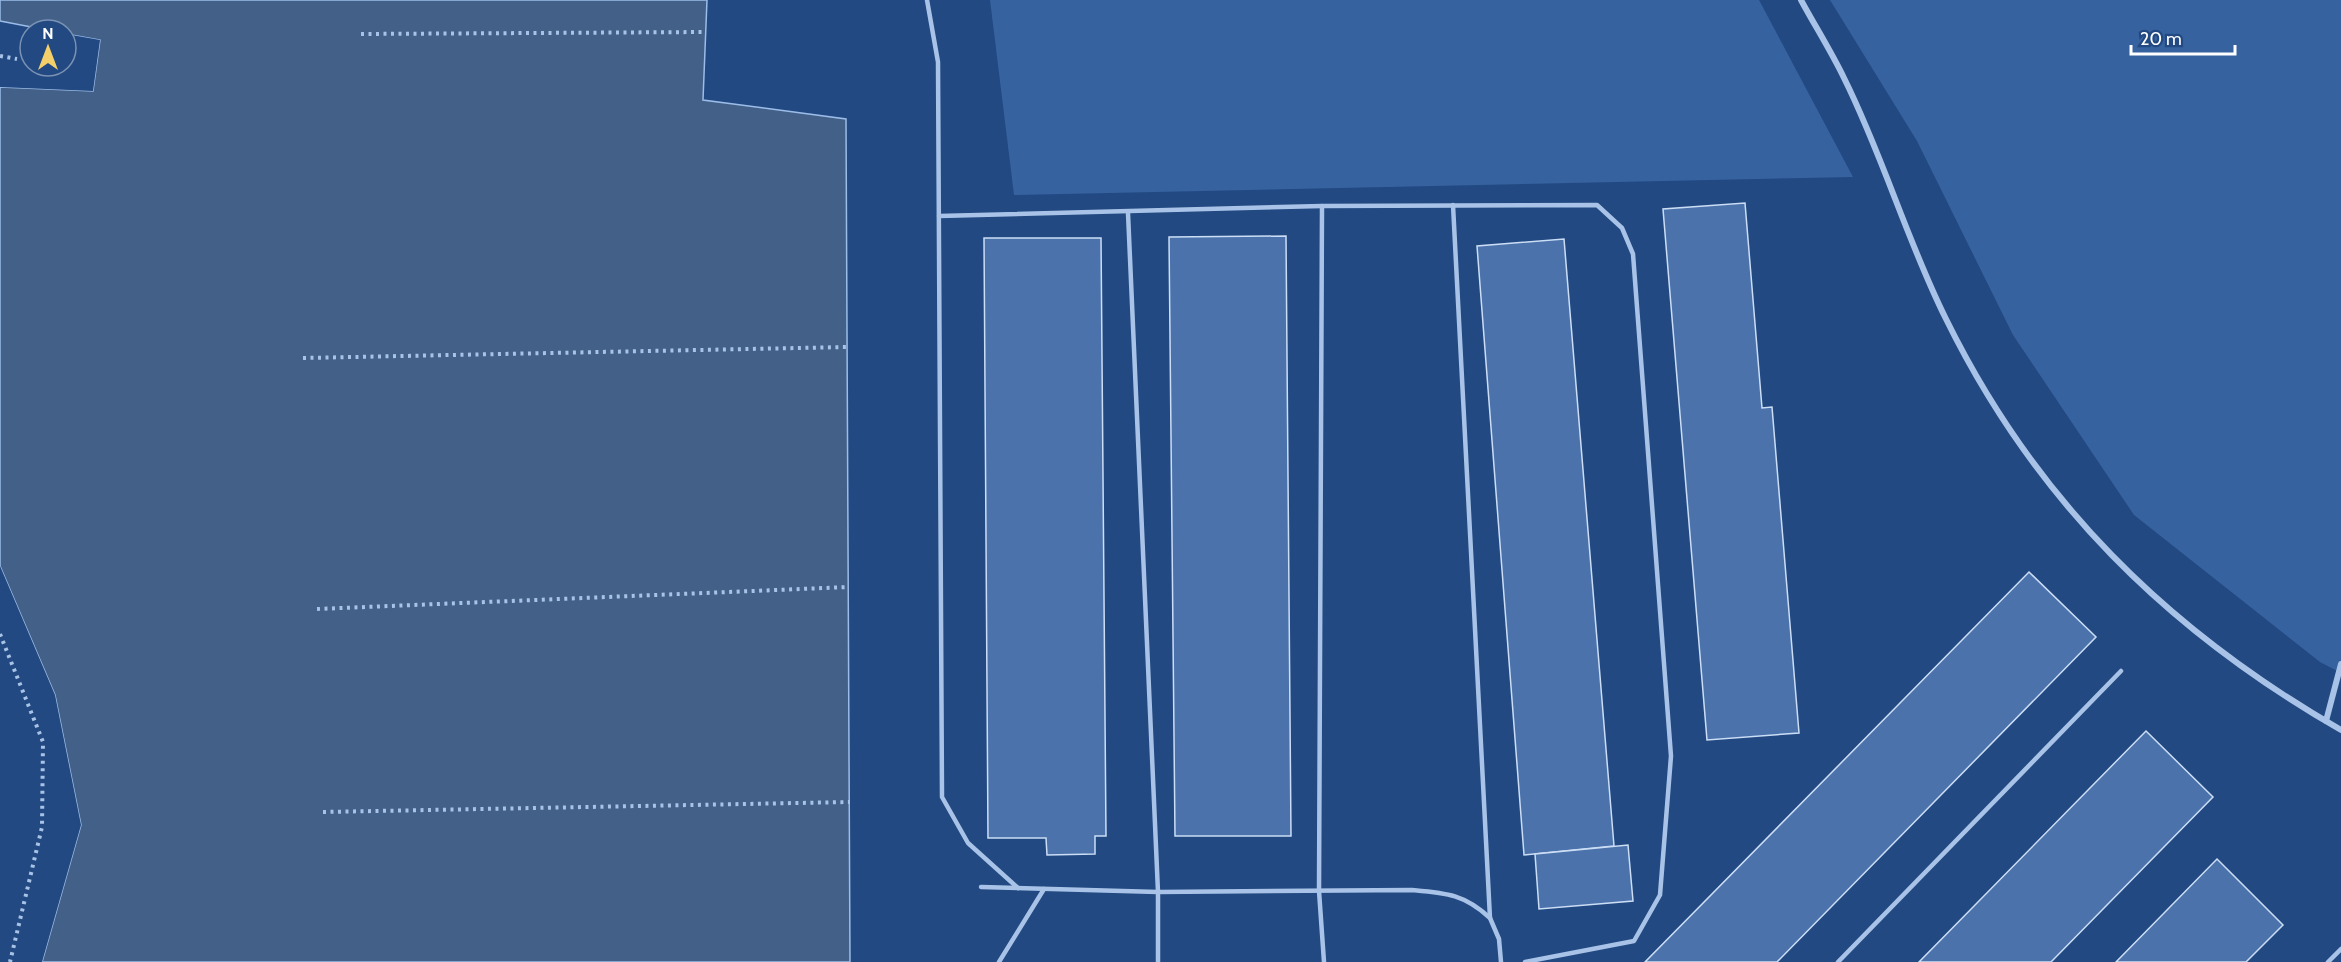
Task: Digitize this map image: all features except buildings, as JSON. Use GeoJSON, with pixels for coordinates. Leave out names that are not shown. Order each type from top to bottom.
{"type":"FeatureCollection","features":[{"type":"Feature","properties":{"kind":"street"},"geometry":{"type":"LineString","coordinates":[[1801,0],[1844,78],[1945,317],[1978,380],[2016,441],[2067,508],[2156,600],[2198,635],[2259,678],[2341,730]]}},
{"type":"Feature","properties":{"kind":"street"},"geometry":{"type":"LineString","coordinates":[[2326,721],[2341,664]]}},
{"type":"Feature","properties":{"kind":"lane"},"geometry":{"type":"LineString","coordinates":[[927,0],[938,62],[942,797],[968,843],[1018,888]]}},
{"type":"Feature","properties":{"kind":"lane"},"geometry":{"type":"LineString","coordinates":[[1453,205],[1490,918],[1499,939],[1501,962]]}},
{"type":"Feature","properties":{"kind":"lane"},"geometry":{"type":"LineString","coordinates":[[939,216],[1128,213],[1322,206],[1597,205],[1622,228],[1633,254],[1671,756],[1660,895],[1634,941],[1525,962]]}},
{"type":"Feature","properties":{"kind":"lane"},"geometry":{"type":"LineString","coordinates":[[1322,206],[1319,891],[1324,962]]}},
{"type":"Feature","properties":{"kind":"lane"},"geometry":{"type":"LineString","coordinates":[[1128,213],[1158,892],[1158,962]]}},
{"type":"Feature","properties":{"kind":"lane"},"geometry":{"type":"LineString","coordinates":[[1838,962],[2121,671]]}},
{"type":"Feature","properties":{"kind":"lane"},"geometry":{"type":"LineString","coordinates":[[981,886],[1158,892],[1412,890],[1443,893],[1473,903],[1490,918]]}},
{"type":"Feature","properties":{"kind":"lane"},"geometry":{"type":"LineString","coordinates":[[999,962],[1044,889]]}},
{"type":"Feature","properties":{"kind":"lane"},"geometry":{"type":"LineString","coordinates":[[2328,962],[2341,948]]}},
{"type":"Feature","properties":{"kind":"path"},"geometry":{"type":"LineString","coordinates":[[361,34],[706,32]]}},
{"type":"Feature","properties":{"kind":"path"},"geometry":{"type":"LineString","coordinates":[[0,56],[17,59]]}},
{"type":"Feature","properties":{"kind":"path"},"geometry":{"type":"LineString","coordinates":[[303,358],[847,347]]}},
{"type":"Feature","properties":{"kind":"path"},"geometry":{"type":"LineString","coordinates":[[317,609],[849,587]]}},
{"type":"Feature","properties":{"kind":"path"},"geometry":{"type":"LineString","coordinates":[[0,634],[43,742],[42,827],[10,962]]}},
{"type":"Feature","properties":{"kind":"path"},"geometry":{"type":"LineString","coordinates":[[324,812],[850,802]]}},
{"type":"Feature","properties":{"kind":"shaded area"},"geometry":{"type":"Polygon","coordinates":[[[0,0],[707,0],[703,100],[846,119],[850,962],[42,962],[81,825],[55,695],[0,566],[0,87],[93,91],[100,40],[78,36],[78,18],[18,18],[18,24],[0,21],[0,0]]]}},
{"type":"Feature","properties":{"kind":"shaded area"},"geometry":{"type":"Polygon","coordinates":[[[990,0],[1759,0],[1853,177],[1014,195],[990,0]]]}},
{"type":"Feature","properties":{"kind":"shaded area"},"geometry":{"type":"Polygon","coordinates":[[[1830,0],[2341,0],[2341,673],[2320,662],[2134,515],[2013,335],[1917,141],[1830,0]]]}},
{"type":"Feature","properties":{"kind":"pier"},"geometry":{"type":"Polygon","coordinates":[[[78,36],[100,40],[93,91],[0,87],[0,84],[91,88],[97,42],[78,39],[78,36]]]}},
{"type":"Feature","properties":{"kind":"pier"},"geometry":{"type":"Polygon","coordinates":[[[0,566],[55,695],[81,825],[42,962],[39,962],[78,825],[52,696],[8,595],[0,574],[0,566]]]}}]}
